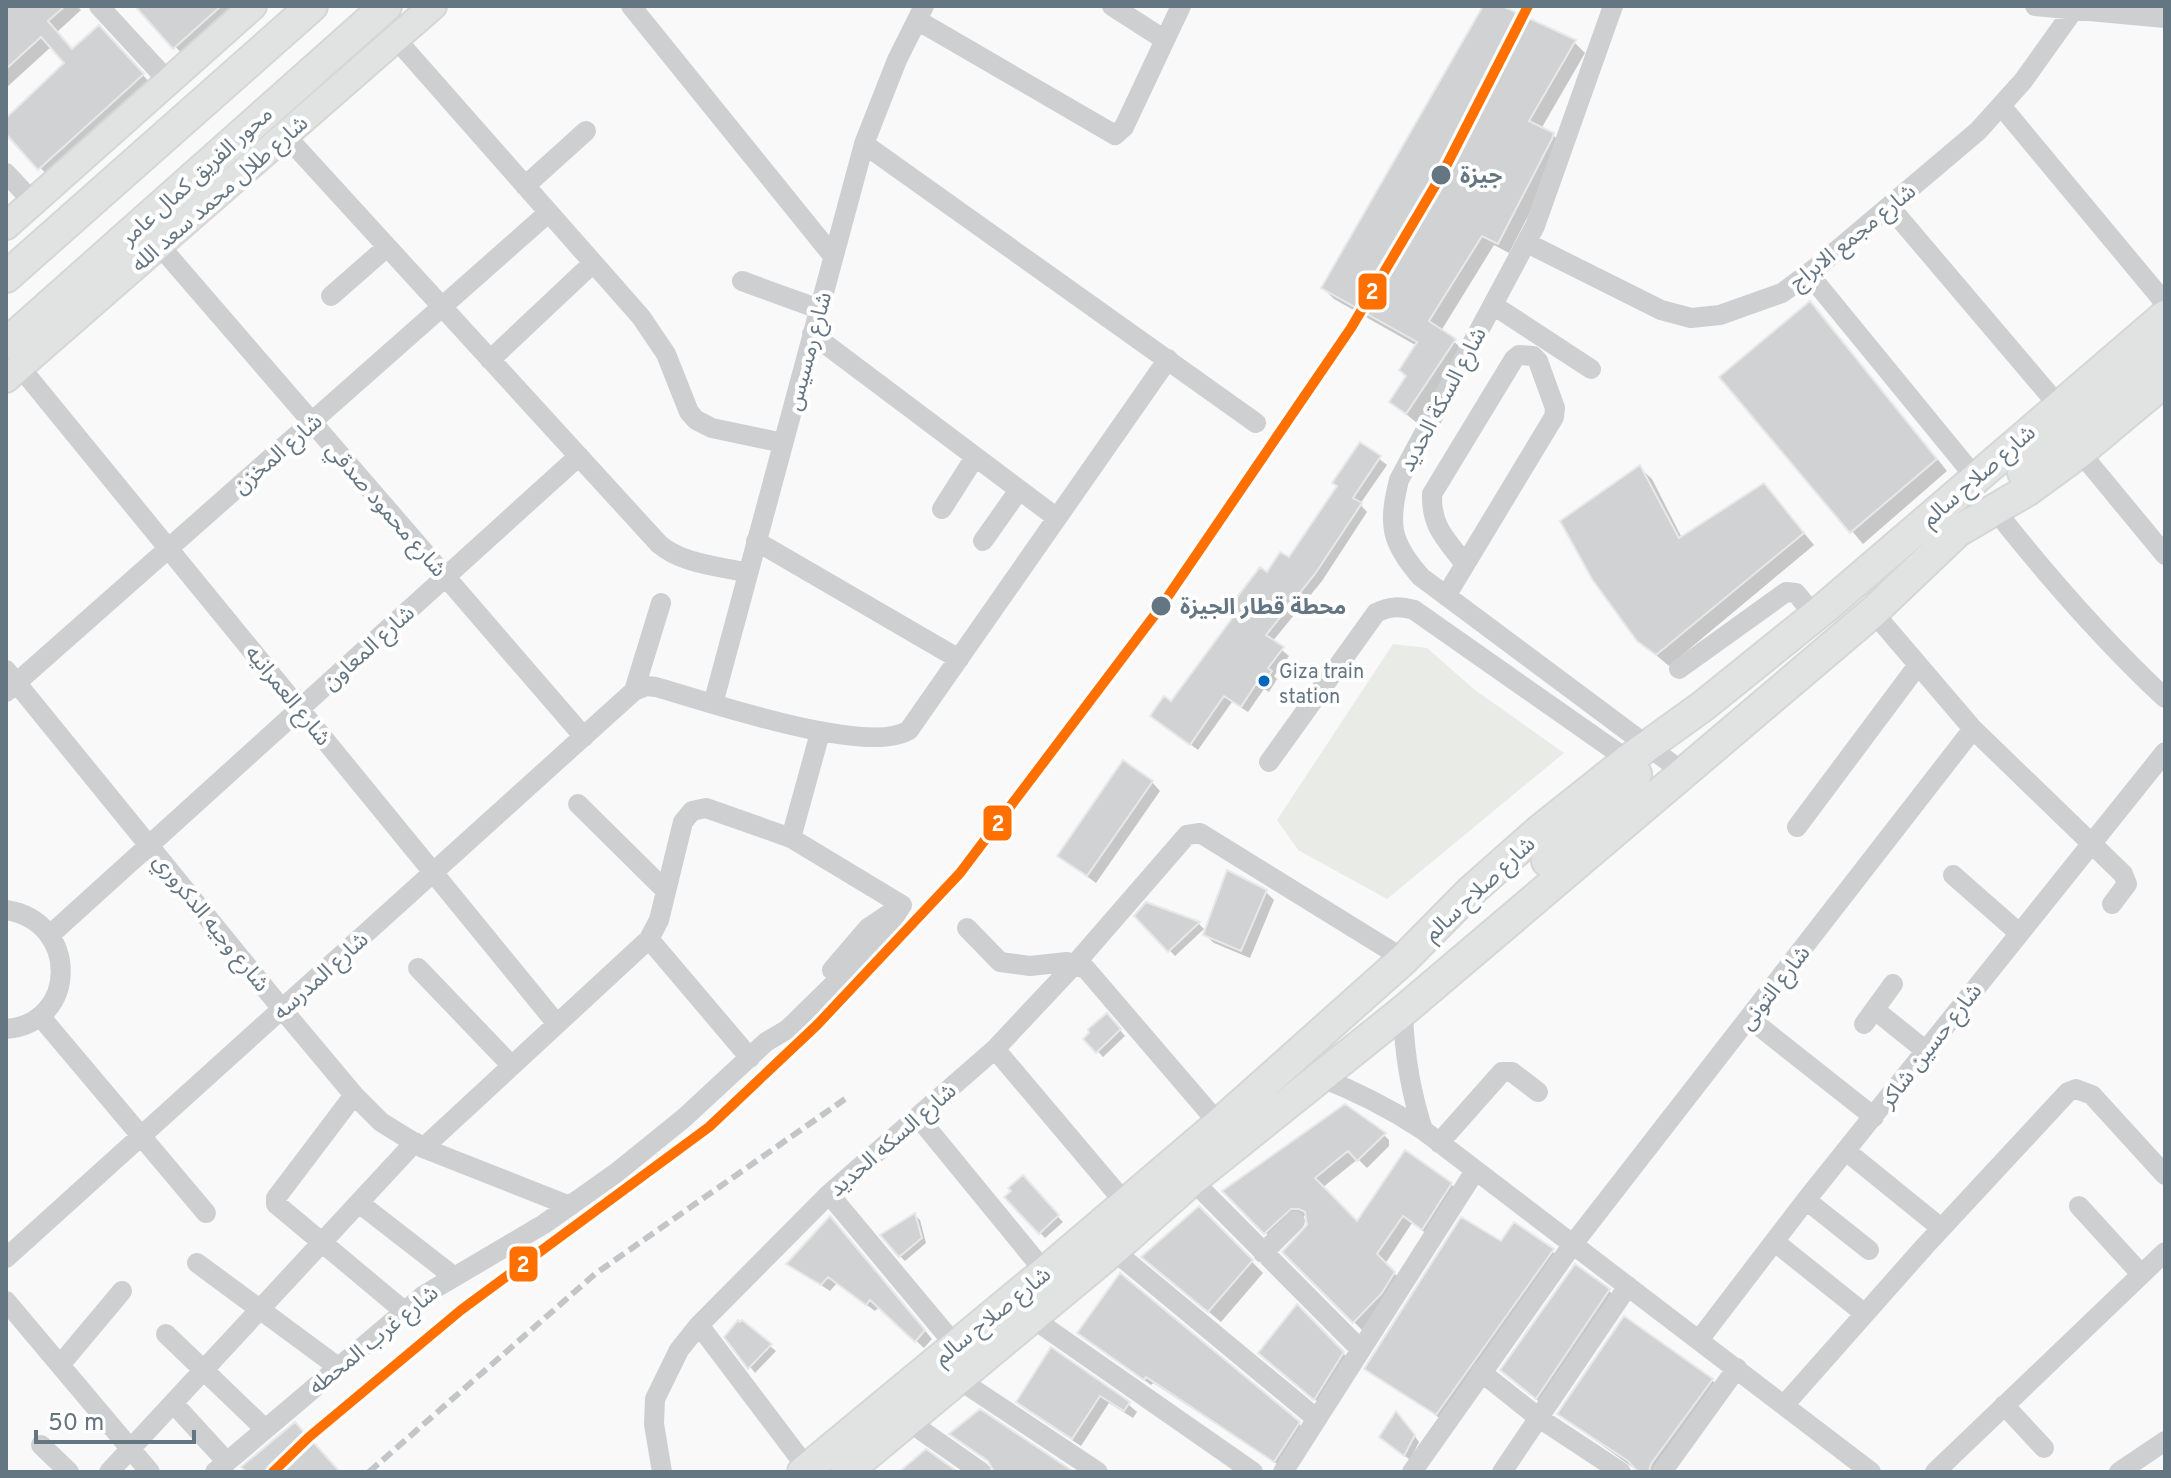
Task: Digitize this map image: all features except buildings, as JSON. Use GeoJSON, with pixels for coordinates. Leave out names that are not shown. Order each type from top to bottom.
{"type":"FeatureCollection","features":[{"type":"Feature","properties":{"kind":"highway"},"geometry":{"type":"LineString","coordinates":[[6,277],[312,6]]}},
{"type":"Feature","properties":{"kind":"highway","name":"محور الفريق كمال عامر"},"geometry":{"type":"LineString","coordinates":[[11,363],[386,6]]}},
{"type":"Feature","properties":{"kind":"highway","name":"شارع صلاح سالم"},"geometry":{"type":"LineString","coordinates":[[805,1470],[1219,1124],[1404,959],[1540,830],[1815,616],[2165,316]]}},
{"type":"Feature","properties":{"kind":"highway"},"geometry":{"type":"LineString","coordinates":[[1958,531],[2050,448],[2165,352]]}},
{"type":"Feature","properties":{"kind":"highway","name":"شارع صلاح سالم"},"geometry":{"type":"LineString","coordinates":[[846,1472],[1113,1250],[1192,1180],[1403,1011],[1873,612],[1958,531],[2028,490],[2162,389]]}},
{"type":"Feature","properties":{"kind":"highway"},"geometry":{"type":"LineString","coordinates":[[1514,914],[1517,894],[1532,874],[1629,789],[1636,774],[1638,753]]}},
{"type":"Feature","properties":{"kind":"main road"},"geometry":{"type":"LineString","coordinates":[[6,226],[253,6]]}},
{"type":"Feature","properties":{"kind":"main road","name":"شارع طلال محمد سعد الله"},"geometry":{"type":"LineString","coordinates":[[11,363],[159,245],[433,6]]}},
{"type":"Feature","properties":{"kind":"street"},"geometry":{"type":"LineString","coordinates":[[99,6],[169,82]]}},
{"type":"Feature","properties":{"kind":"street"},"geometry":{"type":"LineString","coordinates":[[631,6],[833,256]]}},
{"type":"Feature","properties":{"kind":"street"},"geometry":{"type":"LineString","coordinates":[[1112,6],[1165,40]]}},
{"type":"Feature","properties":{"kind":"street"},"geometry":{"type":"LineString","coordinates":[[920,13],[1115,135],[1124,127],[1181,6]]}},
{"type":"Feature","properties":{"kind":"street","name":"شارع السكة الحديد"},"geometry":{"type":"LineString","coordinates":[[1613,6],[1527,243],[1399,480],[1391,512],[1394,535],[1407,562],[1421,577],[1638,753],[1684,773]]}},
{"type":"Feature","properties":{"kind":"street"},"geometry":{"type":"LineString","coordinates":[[2035,6],[2165,18]]}},
{"type":"Feature","properties":{"kind":"street","name":"شارع مجمع الابراج"},"geometry":{"type":"LineString","coordinates":[[1527,243],[1661,310],[1691,318],[1720,315],[1782,293],[1978,131],[2002,107],[2073,11]]}},
{"type":"Feature","properties":{"kind":"street","name":"شارع رمسيس"},"geometry":{"type":"LineString","coordinates":[[713,704],[864,144],[879,102],[920,13]]}},
{"type":"Feature","properties":{"kind":"street"},"geometry":{"type":"LineString","coordinates":[[396,39],[654,335],[666,354],[689,412],[696,420],[712,428],[783,443]]}},
{"type":"Feature","properties":{"kind":"street"},"geometry":{"type":"LineString","coordinates":[[2002,107],[2165,303]]}},
{"type":"Feature","properties":{"kind":"street"},"geometry":{"type":"LineString","coordinates":[[525,186],[586,131]]}},
{"type":"Feature","properties":{"kind":"street"},"geometry":{"type":"LineString","coordinates":[[285,135],[669,553],[748,573]]}},
{"type":"Feature","properties":{"kind":"street"},"geometry":{"type":"LineString","coordinates":[[864,144],[1256,423]]}},
{"type":"Feature","properties":{"kind":"street"},"geometry":{"type":"LineString","coordinates":[[6,173],[33,202]]}},
{"type":"Feature","properties":{"kind":"street"},"geometry":{"type":"LineString","coordinates":[[1889,206],[2058,405]]}},
{"type":"Feature","properties":{"kind":"street","name":"شارع المخزن"},"geometry":{"type":"LineString","coordinates":[[10,682],[169,549],[548,213]]}},
{"type":"Feature","properties":{"kind":"street","name":"شارع محمود صدقي"},"geometry":{"type":"LineString","coordinates":[[159,245],[584,737]]}},
{"type":"Feature","properties":{"kind":"street"},"geometry":{"type":"LineString","coordinates":[[331,296],[387,247]]}},
{"type":"Feature","properties":{"kind":"street"},"geometry":{"type":"LineString","coordinates":[[490,360],[593,263]]}},
{"type":"Feature","properties":{"kind":"street"},"geometry":{"type":"LineString","coordinates":[[1808,273],[1975,477]]}},
{"type":"Feature","properties":{"kind":"street"},"geometry":{"type":"LineString","coordinates":[[742,281],[819,309]]}},
{"type":"Feature","properties":{"kind":"street"},"geometry":{"type":"LineString","coordinates":[[1493,305],[1591,369]]}},
{"type":"Feature","properties":{"kind":"street"},"geometry":{"type":"LineString","coordinates":[[812,334],[1057,518]]}},
{"type":"Feature","properties":{"kind":"street"},"geometry":{"type":"LineString","coordinates":[[1446,596],[1554,417],[1552,399],[1538,361],[1533,356],[1519,355],[1514,359],[1432,494],[1431,513],[1439,530],[1465,564]]}},
{"type":"Feature","properties":{"kind":"street"},"geometry":{"type":"LineString","coordinates":[[634,691],[647,686],[656,687],[820,733],[902,735],[915,723],[1168,359]]}},
{"type":"Feature","properties":{"kind":"street","name":"شارع العمرانيه"},"geometry":{"type":"LineString","coordinates":[[11,363],[169,549],[557,1024]]}},
{"type":"Feature","properties":{"kind":"street"},"geometry":{"type":"LineString","coordinates":[[2080,452],[2165,555]]}},
{"type":"Feature","properties":{"kind":"street","name":"شارع المعاون"},"geometry":{"type":"LineString","coordinates":[[50,935],[579,456]]}},
{"type":"Feature","properties":{"kind":"street"},"geometry":{"type":"LineString","coordinates":[[942,509],[975,457]]}},
{"type":"Feature","properties":{"kind":"street"},"geometry":{"type":"LineString","coordinates":[[983,541],[1019,490]]}},
{"type":"Feature","properties":{"kind":"street"},"geometry":{"type":"LineString","coordinates":[[1995,510],[2054,585],[2119,656],[2165,698]]}},
{"type":"Feature","properties":{"kind":"street"},"geometry":{"type":"LineString","coordinates":[[756,541],[959,659]]}},
{"type":"Feature","properties":{"kind":"street"},"geometry":{"type":"LineString","coordinates":[[1679,669],[1786,592],[1796,593],[1815,616]]}},
{"type":"Feature","properties":{"kind":"street"},"geometry":{"type":"LineString","coordinates":[[634,691],[661,603]]}},
{"type":"Feature","properties":{"kind":"street"},"geometry":{"type":"LineString","coordinates":[[1269,762],[1376,613],[1401,606],[1414,610],[1638,753]]}},
{"type":"Feature","properties":{"kind":"street"},"geometry":{"type":"LineString","coordinates":[[1873,612],[1973,729],[2126,879],[2124,889],[2112,904]]}},
{"type":"Feature","properties":{"kind":"street"},"geometry":{"type":"LineString","coordinates":[[1797,827],[1918,665]]}},
{"type":"Feature","properties":{"kind":"street","name":"شارع وجيه الدكروري"},"geometry":{"type":"LineString","coordinates":[[10,682],[149,845],[354,1095],[381,1122],[419,1145],[570,1206]]}},
{"type":"Feature","properties":{"kind":"street","name":"شارع المدرسه"},"geometry":{"type":"LineString","coordinates":[[6,1258],[634,691]]}},
{"type":"Feature","properties":{"kind":"street","name":"شارع التونى"},"geometry":{"type":"LineString","coordinates":[[1412,1472],[1573,1244],[1973,729]]}},
{"type":"Feature","properties":{"kind":"street"},"geometry":{"type":"LineString","coordinates":[[109,1472],[359,1203],[419,1145],[512,1066],[649,939],[659,920],[683,822],[692,811],[713,809],[791,838],[820,733]]}},
{"type":"Feature","properties":{"kind":"street","name":"شارع حسين شاكر"},"geometry":{"type":"LineString","coordinates":[[1699,1340],[1806,1200],[2165,752]]}},
{"type":"Feature","properties":{"kind":"street"},"geometry":{"type":"LineString","coordinates":[[578,804],[666,891]]}},
{"type":"Feature","properties":{"kind":"street","name":"شارع السكه الحديد"},"geometry":{"type":"LineString","coordinates":[[662,1472],[654,1424],[655,1399],[679,1350],[699,1325],[829,1194],[995,1049],[1191,833],[1200,833],[1404,959]]}},
{"type":"Feature","properties":{"kind":"street","name":"شارع غرب المحطه"},"geometry":{"type":"LineString","coordinates":[[221,1467],[404,1311],[453,1276],[544,1224],[616,1173],[684,1118],[766,1042],[776,1025],[821,982],[868,928],[902,905],[791,838]]}},
{"type":"Feature","properties":{"kind":"street"},"geometry":{"type":"LineString","coordinates":[[1953,875],[2019,933]]}},
{"type":"Feature","properties":{"kind":"street"},"geometry":{"type":"LineString","coordinates":[[6,910],[39,923],[50,935],[57,948],[61,977],[50,1005],[40,1016],[28,1024],[6,1029]]}},
{"type":"Feature","properties":{"kind":"street"},"geometry":{"type":"LineString","coordinates":[[967,928],[1000,962],[1030,966],[1058,962],[1075,964],[1094,976],[1219,1124]]}},
{"type":"Feature","properties":{"kind":"street"},"geometry":{"type":"LineString","coordinates":[[649,939],[750,1058]]}},
{"type":"Feature","properties":{"kind":"street"},"geometry":{"type":"LineString","coordinates":[[418,968],[512,1066]]}},
{"type":"Feature","properties":{"kind":"street"},"geometry":{"type":"LineString","coordinates":[[1893,984],[1869,1017],[1926,1051]]}},
{"type":"Feature","properties":{"kind":"street"},"geometry":{"type":"LineString","coordinates":[[1403,1011],[1410,1091],[1431,1136]]}},
{"type":"Feature","properties":{"kind":"street"},"geometry":{"type":"LineString","coordinates":[[40,1016],[206,1213]]}},
{"type":"Feature","properties":{"kind":"street"},"geometry":{"type":"LineString","coordinates":[[1750,1019],[1874,1117]]}},
{"type":"Feature","properties":{"kind":"street"},"geometry":{"type":"LineString","coordinates":[[995,1049],[1126,1204]]}},
{"type":"Feature","properties":{"kind":"street"},"geometry":{"type":"LineString","coordinates":[[1431,1136],[1502,1072],[1512,1072],[1538,1092]]}},
{"type":"Feature","properties":{"kind":"street"},"geometry":{"type":"LineString","coordinates":[[1319,1077],[1390,1108],[1431,1136],[1785,1404],[1866,1471]]}},
{"type":"Feature","properties":{"kind":"street"},"geometry":{"type":"LineString","coordinates":[[1785,1404],[2061,1097],[2076,1089],[2092,1095],[2165,1175]]}},
{"type":"Feature","properties":{"kind":"street"},"geometry":{"type":"LineString","coordinates":[[354,1095],[276,1198],[277,1208],[404,1311]]}},
{"type":"Feature","properties":{"kind":"street"},"geometry":{"type":"LineString","coordinates":[[918,1117],[1045,1272]]}},
{"type":"Feature","properties":{"kind":"street"},"geometry":{"type":"LineString","coordinates":[[1846,1151],[1941,1228]]}},
{"type":"Feature","properties":{"kind":"street"},"geometry":{"type":"LineString","coordinates":[[1283,1472],[1475,1171]]}},
{"type":"Feature","properties":{"kind":"street"},"geometry":{"type":"LineString","coordinates":[[1192,1180],[1361,1350]]}},
{"type":"Feature","properties":{"kind":"street"},"geometry":{"type":"LineString","coordinates":[[829,1194],[955,1345]]}},
{"type":"Feature","properties":{"kind":"street"},"geometry":{"type":"LineString","coordinates":[[1806,1200],[1869,1250]]}},
{"type":"Feature","properties":{"kind":"street"},"geometry":{"type":"LineString","coordinates":[[359,1203],[453,1276]]}},
{"type":"Feature","properties":{"kind":"street"},"geometry":{"type":"LineString","coordinates":[[2079,1206],[2141,1274]]}},
{"type":"Feature","properties":{"kind":"street"},"geometry":{"type":"LineString","coordinates":[[1263,1253],[1295,1221]]}},
{"type":"Feature","properties":{"kind":"street"},"geometry":{"type":"LineString","coordinates":[[1775,1242],[1865,1314]]}},
{"type":"Feature","properties":{"kind":"street"},"geometry":{"type":"LineString","coordinates":[[1113,1250],[1317,1419]]}},
{"type":"Feature","properties":{"kind":"street"},"geometry":{"type":"LineString","coordinates":[[1935,1472],[2165,1252]]}},
{"type":"Feature","properties":{"kind":"street"},"geometry":{"type":"LineString","coordinates":[[197,1263],[338,1367]]}},
{"type":"Feature","properties":{"kind":"street"},"geometry":{"type":"LineString","coordinates":[[1502,1472],[1628,1286]]}},
{"type":"Feature","properties":{"kind":"street"},"geometry":{"type":"LineString","coordinates":[[60,1365],[122,1291]]}},
{"type":"Feature","properties":{"kind":"street"},"geometry":{"type":"LineString","coordinates":[[6,1301],[150,1472]]}},
{"type":"Feature","properties":{"kind":"street"},"geometry":{"type":"LineString","coordinates":[[1032,1318],[1253,1472]]}},
{"type":"Feature","properties":{"kind":"street"},"geometry":{"type":"LineString","coordinates":[[699,1325],[805,1470]]}},
{"type":"Feature","properties":{"kind":"street"},"geometry":{"type":"LineString","coordinates":[[166,1334],[265,1429]]}},
{"type":"Feature","properties":{"kind":"street"},"geometry":{"type":"LineString","coordinates":[[1662,1472],[1737,1368]]}},
{"type":"Feature","properties":{"kind":"street"},"geometry":{"type":"LineString","coordinates":[[1481,1372],[1539,1418],[1621,1472]]}},
{"type":"Feature","properties":{"kind":"street"},"geometry":{"type":"LineString","coordinates":[[958,1379],[1098,1472]]}},
{"type":"Feature","properties":{"kind":"street"},"geometry":{"type":"LineString","coordinates":[[173,1403],[221,1467]]}},
{"type":"Feature","properties":{"kind":"street"},"geometry":{"type":"LineString","coordinates":[[2004,1405],[2044,1448]]}},
{"type":"Feature","properties":{"kind":"street"},"geometry":{"type":"LineString","coordinates":[[908,1421],[981,1472]]}},
{"type":"Feature","properties":{"kind":"street"},"geometry":{"type":"LineString","coordinates":[[2119,1472],[2165,1441]]}},
{"type":"Feature","properties":{"kind":"street"},"geometry":{"type":"LineString","coordinates":[[41,1445],[69,1472]]}},
{"type":"Feature","properties":{"kind":"shaded area"},"geometry":{"type":"Polygon","coordinates":[[[1393,644],[1427,648],[1475,690],[1564,753],[1387,899],[1298,850],[1277,820],[1393,644]]]}},
{"type":"Feature","properties":{"kind":"railway"},"geometry":{"type":"LineString","coordinates":[[369,1472],[595,1274],[845,1099]]}},
{"type":"Feature","properties":{"kind":"transit line","name":"2"},"geometry":{"type":"LineString","coordinates":[[273,1472],[309,1437],[461,1310],[709,1127],[817,1025],[960,873],[1160,608],[1351,328],[1442,174],[1528,6]]}},
{"type":"Feature","properties":{"kind":"place","name":"جيزة"},"geometry":{"type":"Point","coordinates":[1441,175]}},
{"type":"Feature","properties":{"kind":"place","name":"محطة قطار الجيزة"},"geometry":{"type":"Point","coordinates":[1161,606]}},
{"type":"Feature","properties":{"kind":"place","name":"Giza train station"},"geometry":{"type":"Point","coordinates":[1264,681]}}]}
